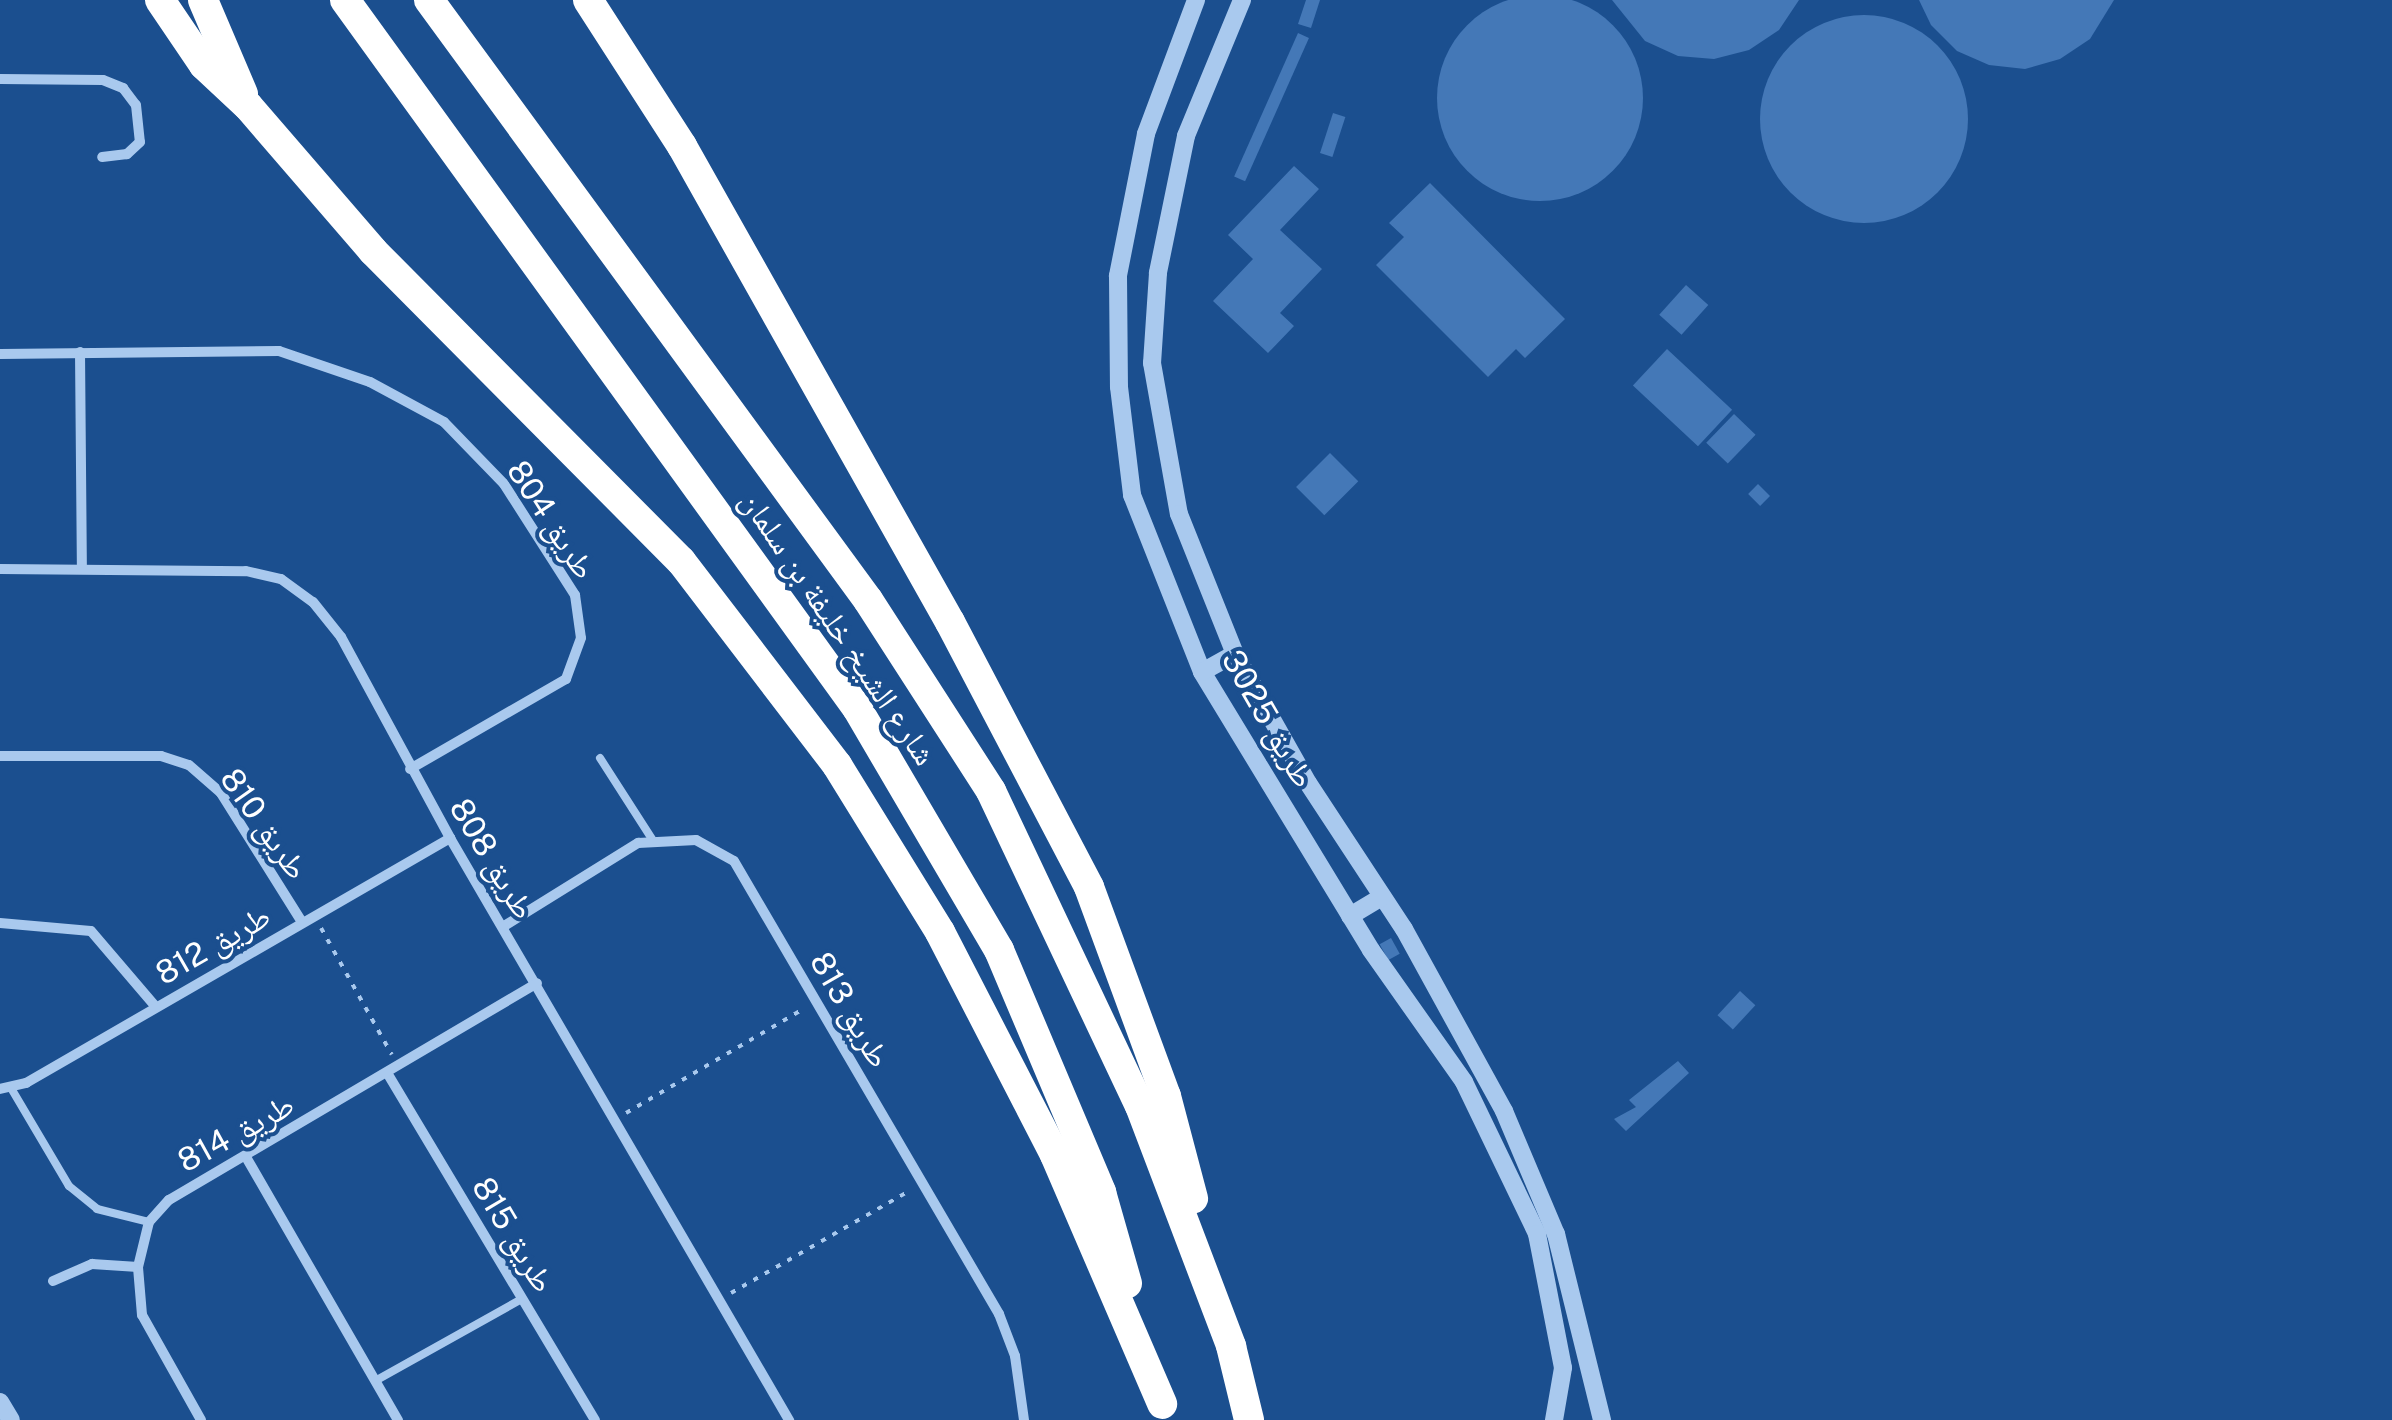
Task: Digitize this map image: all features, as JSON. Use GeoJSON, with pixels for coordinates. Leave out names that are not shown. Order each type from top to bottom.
{"type":"FeatureCollection","features":[{"type":"Feature","properties":{"kind":"highway"},"geometry":{"type":"LineString","coordinates":[[160,0],[204,66],[248,106],[373,251],[681,561],[837,765],[940,932],[1046,1138],[1164,1412]]}},
{"type":"Feature","properties":{"kind":"highway","name":"شارع الشيخ خليفة بن سلمان"},"geometry":{"type":"LineString","coordinates":[[345,0],[857,708],[990,934],[1101,1192],[1164,1412]]}},
{"type":"Feature","properties":{"kind":"highway","name":"شارع الشيخ خليفة بن سلمان"},"geometry":{"type":"LineString","coordinates":[[429,0],[868,600],[991,791],[1140,1106],[1231,1346],[1249,1420]]}},
{"type":"Feature","properties":{"kind":"highway"},"geometry":{"type":"LineString","coordinates":[[588,0],[740,248],[950,622],[1089,887],[1166,1096],[1231,1346]]}},
{"type":"Feature","properties":{"kind":"highway"},"geometry":{"type":"LineString","coordinates":[[207,6],[248,106]]}},
{"type":"Feature","properties":{"kind":"street","name":"طريق 3025"},"geometry":{"type":"LineString","coordinates":[[1196,0],[1128,201],[1118,328],[1132,494],[1202,672],[1350,916],[1464,1082],[1537,1234],[1562,1368],[1554,1420]]}},
{"type":"Feature","properties":{"kind":"street","name":"طريق 3025"},"geometry":{"type":"LineString","coordinates":[[1242,0],[1172,184],[1152,363],[1179,514],[1235,654],[1436,987],[1504,1111],[1556,1234],[1602,1420]]}},
{"type":"Feature","properties":{"kind":"street"},"geometry":{"type":"LineString","coordinates":[[0,79],[102,80],[123,88],[136,105],[140,142],[127,154],[102,157]]}},
{"type":"Feature","properties":{"kind":"street","name":"طريق 804"},"geometry":{"type":"LineString","coordinates":[[0,354],[280,351],[370,382],[444,422],[504,484],[575,596],[581,638],[566,679],[410,768]]}},
{"type":"Feature","properties":{"kind":"street"},"geometry":{"type":"LineString","coordinates":[[80,352],[82,569]]}},
{"type":"Feature","properties":{"kind":"street","name":"طريق 808"},"geometry":{"type":"LineString","coordinates":[[0,569],[246,571],[281,579],[313,602],[340,637],[450,838],[789,1420]]}},
{"type":"Feature","properties":{"kind":"street"},"geometry":{"type":"LineString","coordinates":[[1202,672],[1235,654]]}},
{"type":"Feature","properties":{"kind":"street","name":"طريق 810"},"geometry":{"type":"LineString","coordinates":[[0,756],[161,756],[189,765],[221,793],[302,922]]}},
{"type":"Feature","properties":{"kind":"street","name":"طريق 812"},"geometry":{"type":"LineString","coordinates":[[6,1089],[450,838]]}},
{"type":"Feature","properties":{"kind":"street"},"geometry":{"type":"LineString","coordinates":[[504,926],[625,849],[652,839]]}},
{"type":"Feature","properties":{"kind":"street","name":"طريق 813"},"geometry":{"type":"LineString","coordinates":[[652,839],[696,840],[734,862],[1004,1324],[1024,1420]]}},
{"type":"Feature","properties":{"kind":"street"},"geometry":{"type":"LineString","coordinates":[[1350,916],[1382,897]]}},
{"type":"Feature","properties":{"kind":"street"},"geometry":{"type":"LineString","coordinates":[[0,924],[91,932],[156,1007]]}},
{"type":"Feature","properties":{"kind":"street","name":"طريق 814"},"geometry":{"type":"LineString","coordinates":[[149,1222],[169,1200],[389,1076],[537,983]]}},
{"type":"Feature","properties":{"kind":"street"},"geometry":{"type":"LineString","coordinates":[[1408,1003],[1436,987]]}},
{"type":"Feature","properties":{"kind":"street","name":"طريق 815"},"geometry":{"type":"LineString","coordinates":[[389,1076],[595,1420]]}},
{"type":"Feature","properties":{"kind":"street"},"geometry":{"type":"LineString","coordinates":[[246,1157],[398,1420]]}},
{"type":"Feature","properties":{"kind":"street"},"geometry":{"type":"LineString","coordinates":[[149,1222],[138,1267],[142,1315],[200,1420]]}},
{"type":"Feature","properties":{"kind":"street"},"geometry":{"type":"LineString","coordinates":[[53,1281],[82,1266],[138,1267]]}},
{"type":"Feature","properties":{"kind":"street"},"geometry":{"type":"LineString","coordinates":[[0,1402],[12,1420]]}},
{"type":"Feature","properties":{"kind":"lane"},"geometry":{"type":"LineString","coordinates":[[600,758],[652,839]]}},
{"type":"Feature","properties":{"kind":"lane"},"geometry":{"type":"LineString","coordinates":[[6,1089],[69,1186],[97,1208],[149,1222]]}},
{"type":"Feature","properties":{"kind":"lane"},"geometry":{"type":"LineString","coordinates":[[376,1381],[522,1299]]}},
{"type":"Feature","properties":{"kind":"path"},"geometry":{"type":"LineString","coordinates":[[314,915],[400,1068]]}},
{"type":"Feature","properties":{"kind":"path"},"geometry":{"type":"LineString","coordinates":[[616,1119],[816,1001]]}},
{"type":"Feature","properties":{"kind":"path"},"geometry":{"type":"LineString","coordinates":[[721,1299],[922,1183]]}},
{"type":"Feature","properties":{"kind":"building"},"geometry":{"type":"Polygon","coordinates":[[[1540,-5],[1580,3],[1613,25],[1635,58],[1643,98],[1635,138],[1613,171],[1580,193],[1540,201],[1500,193],[1467,171],[1445,138],[1437,98],[1445,58],[1467,25],[1500,3],[1540,-5]]]}},
{"type":"Feature","properties":{"kind":"building"},"geometry":{"type":"Polygon","coordinates":[[[1306,0],[1320,0],[1311,28],[1298,24],[1306,0]]]}},
{"type":"Feature","properties":{"kind":"building"},"geometry":{"type":"Polygon","coordinates":[[[1612,0],[1799,0],[1779,30],[1749,50],[1714,59],[1678,56],[1645,41],[1612,0]]]}},
{"type":"Feature","properties":{"kind":"building"},"geometry":{"type":"Polygon","coordinates":[[[1919,0],[2114,0],[2090,39],[2060,59],[2025,69],[1989,65],[1957,51],[1931,25],[1919,0]]]}},
{"type":"Feature","properties":{"kind":"building"},"geometry":{"type":"Polygon","coordinates":[[[1864,15],[1904,23],[1937,46],[1960,79],[1968,119],[1960,159],[1937,192],[1904,215],[1864,223],[1824,215],[1791,192],[1768,159],[1760,119],[1768,79],[1791,46],[1824,23],[1864,15]]]}},
{"type":"Feature","properties":{"kind":"building"},"geometry":{"type":"Polygon","coordinates":[[[1298,33],[1309,38],[1245,181],[1234,176],[1298,33]]]}},
{"type":"Feature","properties":{"kind":"building"},"geometry":{"type":"Polygon","coordinates":[[[1333,113],[1345,117],[1332,157],[1320,153],[1333,113]]]}},
{"type":"Feature","properties":{"kind":"building"},"geometry":{"type":"Polygon","coordinates":[[[1294,166],[1319,189],[1280,230],[1322,269],[1280,313],[1294,326],[1268,353],[1213,301],[1253,259],[1228,235],[1294,166]]]}},
{"type":"Feature","properties":{"kind":"building"},"geometry":{"type":"Polygon","coordinates":[[[1430,183],[1565,319],[1525,358],[1516,349],[1488,377],[1376,265],[1404,237],[1389,223],[1430,183]]]}},
{"type":"Feature","properties":{"kind":"building"},"geometry":{"type":"Polygon","coordinates":[[[1686,285],[1708,305],[1682,335],[1659,315],[1686,285]]]}},
{"type":"Feature","properties":{"kind":"building"},"geometry":{"type":"Polygon","coordinates":[[[1667,349],[1732,410],[1698,446],[1633,386],[1667,349]]]}},
{"type":"Feature","properties":{"kind":"building"},"geometry":{"type":"Polygon","coordinates":[[[1734,414],[1756,435],[1728,464],[1706,443],[1734,414]]]}},
{"type":"Feature","properties":{"kind":"building"},"geometry":{"type":"Polygon","coordinates":[[[1330,453],[1358,481],[1324,515],[1296,487],[1330,453]]]}},
{"type":"Feature","properties":{"kind":"building"},"geometry":{"type":"Polygon","coordinates":[[[1758,484],[1770,496],[1760,506],[1748,494],[1758,484]]]}},
{"type":"Feature","properties":{"kind":"building"},"geometry":{"type":"Polygon","coordinates":[[[1391,938],[1400,954],[1388,960],[1380,944],[1391,938]]]}},
{"type":"Feature","properties":{"kind":"building"},"geometry":{"type":"Polygon","coordinates":[[[1740,991],[1755,1005],[1733,1029],[1717,1015],[1740,991]]]}},
{"type":"Feature","properties":{"kind":"building"},"geometry":{"type":"Polygon","coordinates":[[[1678,1061],[1689,1073],[1626,1131],[1614,1119],[1636,1107],[1629,1100],[1678,1061]]]}}]}
